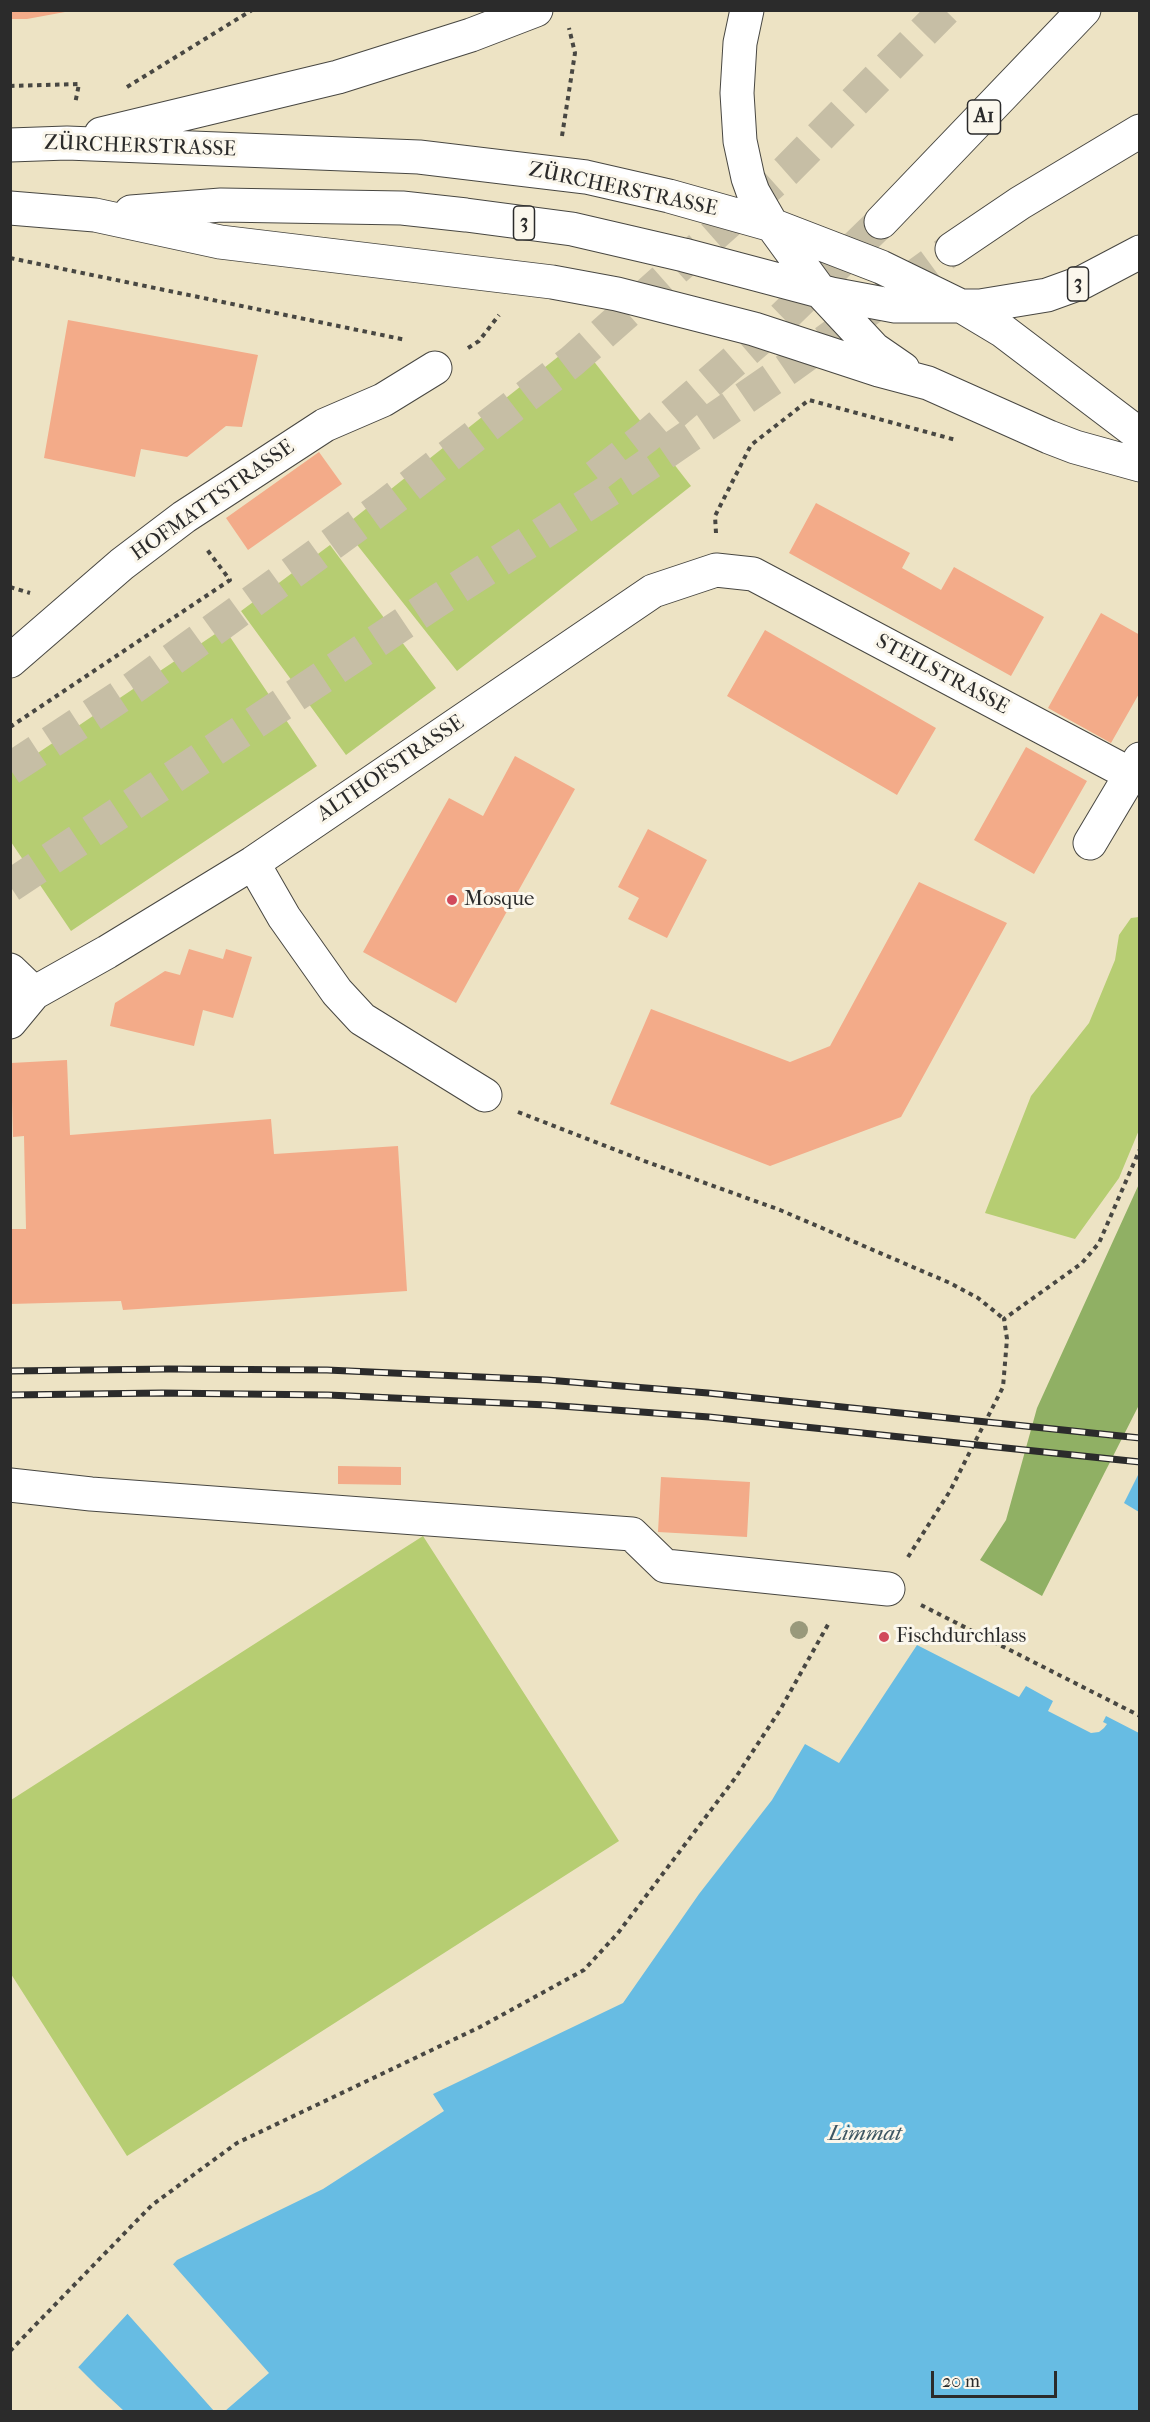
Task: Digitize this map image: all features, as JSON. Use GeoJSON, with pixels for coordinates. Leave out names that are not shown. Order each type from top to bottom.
{"type":"FeatureCollection","features":[{"type":"Feature","properties":{"kind":"main road","name":"3"},"geometry":{"type":"LineString","coordinates":[[747,10],[740,43],[737,93],[740,141],[748,178],[772,225],[820,291],[874,349],[928,383],[1049,437],[1075,447],[1140,465]]}},
{"type":"Feature","properties":{"kind":"main road","name":"A1"},"geometry":{"type":"LineString","coordinates":[[881,222],[1084,10]]}},
{"type":"Feature","properties":{"kind":"main road"},"geometry":{"type":"LineString","coordinates":[[68,143],[338,77],[441,45],[528,13]]}},
{"type":"Feature","properties":{"kind":"main road"},"geometry":{"type":"LineString","coordinates":[[952,249],[1020,203],[1140,131]]}},
{"type":"Feature","properties":{"kind":"main road","name":"ZÜRCHERSTRASSE"},"geometry":{"type":"LineString","coordinates":[[10,145],[68,143],[408,157],[498,165],[607,182],[669,196],[772,225],[881,267],[963,307],[1003,331],[1140,435]]}},
{"type":"Feature","properties":{"kind":"main road","name":"3"},"geometry":{"type":"LineString","coordinates":[[94,215],[221,205],[402,208],[572,229],[684,255],[820,291],[895,306],[963,307],[1012,302],[1047,295],[1083,282],[1140,252]]}},
{"type":"Feature","properties":{"kind":"main road","name":"3"},"geometry":{"type":"LineString","coordinates":[[10,208],[94,215],[220,242],[541,281],[617,294],[754,329],[879,370],[928,383]]}},
{"type":"Feature","properties":{"kind":"main road","name":"HOFMATTSTRASSE"},"geometry":{"type":"LineString","coordinates":[[10,661],[122,564],[184,517],[325,425],[383,400],[435,368]]}},
{"type":"Feature","properties":{"kind":"main road","name":"ALTHOFSTRASSE"},"geometry":{"type":"LineString","coordinates":[[34,993],[107,952],[253,863],[653,591],[716,570],[753,574]]}},
{"type":"Feature","properties":{"kind":"main road","name":"STEILSTRASSE"},"geometry":{"type":"LineString","coordinates":[[753,574],[1136,767],[1090,843]]}},
{"type":"Feature","properties":{"kind":"main road"},"geometry":{"type":"LineString","coordinates":[[253,863],[284,917],[337,993],[362,1019],[484,1095]]}},
{"type":"Feature","properties":{"kind":"main road"},"geometry":{"type":"LineString","coordinates":[[10,970],[34,993],[10,1022]]}},
{"type":"Feature","properties":{"kind":"main road"},"geometry":{"type":"LineString","coordinates":[[10,1485],[91,1494],[632,1534],[665,1566],[888,1589]]}},
{"type":"Feature","properties":{"kind":"path"},"geometry":{"type":"LineString","coordinates":[[122,92],[129,84],[252,10]]}},
{"type":"Feature","properties":{"kind":"path"},"geometry":{"type":"LineString","coordinates":[[562,139],[575,53],[567,22]]}},
{"type":"Feature","properties":{"kind":"path"},"geometry":{"type":"LineString","coordinates":[[10,86],[79,84],[68,143]]}},
{"type":"Feature","properties":{"kind":"path"},"geometry":{"type":"LineString","coordinates":[[10,258],[413,342],[435,368],[479,341],[506,306]]}},
{"type":"Feature","properties":{"kind":"path"},"geometry":{"type":"LineString","coordinates":[[716,570],[715,516],[751,445],[809,400],[965,443]]}},
{"type":"Feature","properties":{"kind":"path"},"geometry":{"type":"LineString","coordinates":[[10,727],[230,580],[184,517]]}},
{"type":"Feature","properties":{"kind":"path"},"geometry":{"type":"LineString","coordinates":[[484,1095],[560,1129],[780,1210],[950,1282],[978,1298],[1004,1319],[1007,1339],[1003,1387],[950,1491],[888,1589],[1140,1716]]}},
{"type":"Feature","properties":{"kind":"path"},"geometry":{"type":"LineString","coordinates":[[1004,1319],[1082,1263],[1099,1243],[1140,1149]]}},
{"type":"Feature","properties":{"kind":"path"},"geometry":{"type":"LineString","coordinates":[[10,2351],[152,2205],[237,2143],[480,2027],[584,1970],[618,1933],[736,1777],[780,1710],[835,1612]]}},
{"type":"Feature","properties":{"kind":"green space"},"geometry":{"type":"Polygon","coordinates":[[[578,341],[691,486],[457,671],[343,527],[578,341]]]}},
{"type":"Feature","properties":{"kind":"green space"},"geometry":{"type":"Polygon","coordinates":[[[330,545],[436,688],[346,755],[241,611],[330,545]]]}},
{"type":"Feature","properties":{"kind":"green space"},"geometry":{"type":"Polygon","coordinates":[[[224,628],[317,766],[71,931],[11,842],[11,771],[224,628]]]}},
{"type":"Feature","properties":{"kind":"green space"},"geometry":{"type":"Polygon","coordinates":[[[1139,917],[1139,1130],[1119,1178],[1075,1239],[985,1213],[1031,1096],[1089,1023],[1115,960],[1119,935],[1131,918],[1139,917]]]}},
{"type":"Feature","properties":{"kind":"green space"},"geometry":{"type":"Polygon","coordinates":[[[1139,1184],[1139,1405],[1042,1596],[980,1560],[1006,1520],[1037,1408],[1139,1184]]]}},
{"type":"Feature","properties":{"kind":"green space"},"geometry":{"type":"Polygon","coordinates":[[[423,1536],[619,1841],[127,2156],[11,1974],[11,1800],[423,1536]]]}},
{"type":"Feature","properties":{"kind":"water"},"geometry":{"type":"Polygon","coordinates":[[[1139,1473],[1139,1512],[1124,1503],[1139,1473]]]}},
{"type":"Feature","properties":{"kind":"water","name":"Limmat"},"geometry":{"type":"Polygon","coordinates":[[[917,1645],[1019,1697],[1026,1686],[1053,1701],[1048,1711],[1091,1733],[1099,1732],[1104,1728],[1107,1724],[1103,1722],[1106,1716],[1139,1733],[1139,2411],[37,2412],[177,2260],[323,2189],[444,2111],[433,2094],[623,2003],[699,1894],[772,1800],[805,1744],[839,1763],[917,1645]]]}},
{"type":"Feature","properties":{"kind":"pier"},"geometry":{"type":"Polygon","coordinates":[[[171,2262],[269,2373],[225,2411],[214,2411],[125,2311],[171,2262]]]}},
{"type":"Feature","properties":{"kind":"pier"},"geometry":{"type":"Polygon","coordinates":[[[76,2365],[97,2386],[124,2411],[34,2412],[76,2365]]]}},
{"type":"Feature","properties":{"kind":"building"},"geometry":{"type":"Polygon","coordinates":[[[10,10],[65,10],[65,12],[27,19],[10,19],[10,10]]]}},
{"type":"Feature","properties":{"kind":"building"},"geometry":{"type":"Polygon","coordinates":[[[68,320],[258,355],[242,427],[226,426],[187,457],[141,449],[135,477],[44,458],[68,320]]]}},
{"type":"Feature","properties":{"kind":"building"},"geometry":{"type":"Polygon","coordinates":[[[319,452],[342,484],[248,550],[226,518],[319,452]]]}},
{"type":"Feature","properties":{"kind":"building"},"geometry":{"type":"Polygon","coordinates":[[[816,503],[910,553],[902,568],[941,590],[954,567],[1044,617],[1011,676],[789,553],[816,503]]]}},
{"type":"Feature","properties":{"kind":"building"},"geometry":{"type":"Polygon","coordinates":[[[1101,613],[1140,635],[1140,692],[1111,743],[1048,708],[1101,613]]]}},
{"type":"Feature","properties":{"kind":"building"},"geometry":{"type":"Polygon","coordinates":[[[765,630],[936,728],[897,795],[727,696],[765,630]]]}},
{"type":"Feature","properties":{"kind":"building"},"geometry":{"type":"Polygon","coordinates":[[[1026,747],[1087,781],[1034,874],[974,840],[1026,747]]]}},
{"type":"Feature","properties":{"kind":"building","name":"Mosque"},"geometry":{"type":"Polygon","coordinates":[[[515,756],[575,789],[456,1003],[363,952],[449,798],[483,816],[515,756]]]}},
{"type":"Feature","properties":{"kind":"building"},"geometry":{"type":"Polygon","coordinates":[[[648,829],[707,860],[667,938],[628,919],[639,898],[618,887],[648,829]]]}},
{"type":"Feature","properties":{"kind":"building"},"geometry":{"type":"Polygon","coordinates":[[[919,882],[1007,923],[901,1117],[770,1166],[610,1104],[651,1009],[790,1062],[830,1046],[919,882]]]}},
{"type":"Feature","properties":{"kind":"building"},"geometry":{"type":"Polygon","coordinates":[[[189,949],[223,959],[226,949],[252,957],[233,1018],[203,1010],[194,1046],[110,1026],[115,1003],[165,971],[180,975],[189,949]]]}},
{"type":"Feature","properties":{"kind":"building"},"geometry":{"type":"Polygon","coordinates":[[[67,1060],[70,1135],[271,1119],[274,1154],[398,1146],[407,1291],[123,1310],[121,1301],[10,1304],[10,1229],[26,1229],[24,1136],[13,1137],[11,1063],[67,1060]]]}},
{"type":"Feature","properties":{"kind":"building"},"geometry":{"type":"Polygon","coordinates":[[[338,1466],[401,1467],[401,1485],[338,1484],[338,1466]]]}},
{"type":"Feature","properties":{"kind":"building"},"geometry":{"type":"Polygon","coordinates":[[[661,1477],[750,1482],[747,1537],[658,1532],[661,1477]]]}},
{"type":"Feature","properties":{"kind":"tunnel"},"geometry":{"type":"LineString","coordinates":[[10,769],[133,688],[384,506],[572,361],[786,171],[945,10]]}},
{"type":"Feature","properties":{"kind":"tunnel"},"geometry":{"type":"LineString","coordinates":[[596,476],[646,437],[769,331],[881,222]]}},
{"type":"Feature","properties":{"kind":"tunnel"},"geometry":{"type":"LineString","coordinates":[[10,886],[434,603],[627,479],[790,367],[952,249]]}},
{"type":"Feature","properties":{"kind":"railway"},"geometry":{"type":"LineString","coordinates":[[10,1371],[327,1370],[547,1380],[708,1393],[1140,1438]]}},
{"type":"Feature","properties":{"kind":"railway"},"geometry":{"type":"LineString","coordinates":[[10,1395],[162,1393],[328,1395],[547,1405],[709,1417],[1140,1462]]}},
{"type":"Feature","properties":{"kind":"place","name":"Mosque"},"geometry":{"type":"Point","coordinates":[452,900]}},
{"type":"Feature","properties":{"kind":"place","name":"Fischdurchlass"},"geometry":{"type":"Point","coordinates":[884,1637]}}]}
